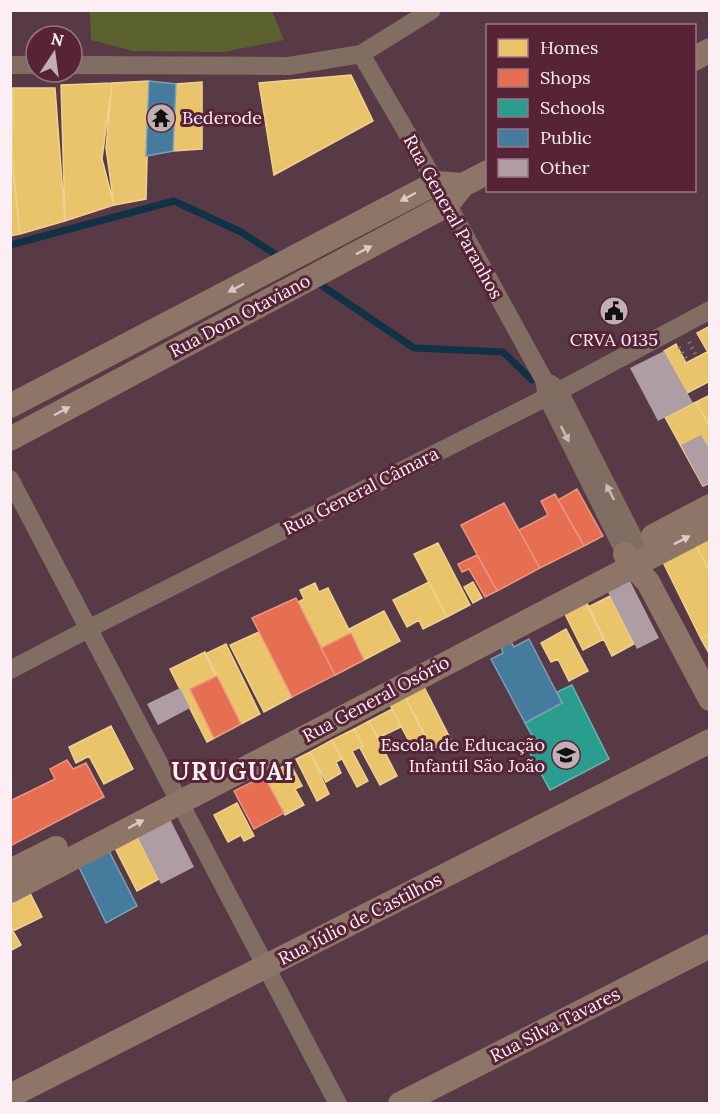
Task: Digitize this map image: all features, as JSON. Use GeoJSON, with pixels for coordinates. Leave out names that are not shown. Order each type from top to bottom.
{"type":"FeatureCollection","features":[{"type":"Feature","properties":{"kind":"street"},"geometry":{"type":"LineString","coordinates":[[84,65],[289,66],[361,54],[432,10]]}},
{"type":"Feature","properties":{"kind":"street"},"geometry":{"type":"LineString","coordinates":[[696,58],[710,50]]}},
{"type":"Feature","properties":{"kind":"street","name":"Rua General Paranhos"},"geometry":{"type":"LineString","coordinates":[[361,54],[436,183],[550,389],[710,699]]}},
{"type":"Feature","properties":{"kind":"street","name":"Rua Dom Otaviano"},"geometry":{"type":"LineString","coordinates":[[10,439],[447,205],[463,185],[486,173]]}},
{"type":"Feature","properties":{"kind":"street"},"geometry":{"type":"LineString","coordinates":[[436,183],[463,185]]}},
{"type":"Feature","properties":{"kind":"street","name":"Rua Dom Otaviano"},"geometry":{"type":"LineString","coordinates":[[10,406],[436,183]]}},
{"type":"Feature","properties":{"kind":"street"},"geometry":{"type":"LineString","coordinates":[[317,245],[330,268]]}},
{"type":"Feature","properties":{"kind":"street","name":"Rua General Câmara"},"geometry":{"type":"LineString","coordinates":[[10,670],[550,389],[710,310]]}},
{"type":"Feature","properties":{"kind":"street"},"geometry":{"type":"LineString","coordinates":[[180,317],[191,342]]}},
{"type":"Feature","properties":{"kind":"street"},"geometry":{"type":"LineString","coordinates":[[10,479],[338,1104]]}},
{"type":"Feature","properties":{"kind":"street","name":"Rua General Osório"},"geometry":{"type":"LineString","coordinates":[[637,560],[710,506]]}},
{"type":"Feature","properties":{"kind":"street","name":"Rua General Osório"},"geometry":{"type":"LineString","coordinates":[[10,871],[175,794],[637,560],[710,526]]}},
{"type":"Feature","properties":{"kind":"street","name":"Rua Júlio de Castilhos"},"geometry":{"type":"LineString","coordinates":[[10,1096],[710,741]]}},
{"type":"Feature","properties":{"kind":"street","name":"Rua General Osório"},"geometry":{"type":"LineString","coordinates":[[10,891],[175,794]]}},
{"type":"Feature","properties":{"kind":"street","name":"Rua Silva Tavares"},"geometry":{"type":"LineString","coordinates":[[400,1104],[710,946]]}},
{"type":"Feature","properties":{"kind":"path"},"geometry":{"type":"LineString","coordinates":[[687,339],[697,357]]}},
{"type":"Feature","properties":{"kind":"path"},"geometry":{"type":"LineString","coordinates":[[678,343],[688,362]]}},
{"type":"Feature","properties":{"kind":"green space"},"geometry":{"type":"Polygon","coordinates":[[[90,11],[272,11],[284,40],[223,52],[133,51],[91,40],[90,11]]]}},
{"type":"Feature","properties":{"kind":"building: Homes"},"geometry":{"type":"Polygon","coordinates":[[[351,75],[373,121],[274,175],[259,83],[351,75]]]}},
{"type":"Feature","properties":{"kind":"building: Homes"},"geometry":{"type":"Polygon","coordinates":[[[149,81],[146,199],[114,205],[106,148],[112,83],[149,81]]]}},
{"type":"Feature","properties":{"kind":"building: Homes"},"geometry":{"type":"Polygon","coordinates":[[[202,82],[202,149],[173,151],[176,84],[202,82]]]}},
{"type":"Feature","properties":{"kind":"building: Homes"},"geometry":{"type":"Polygon","coordinates":[[[112,83],[102,159],[114,205],[65,221],[61,85],[112,83]]]}},
{"type":"Feature","properties":{"kind":"building: Homes"},"geometry":{"type":"Polygon","coordinates":[[[10,88],[13,88],[12,159],[20,234],[10,236],[10,88]]]}},
{"type":"Feature","properties":{"kind":"building: Homes"},"geometry":{"type":"Polygon","coordinates":[[[13,88],[55,88],[65,221],[20,234],[12,159],[13,88]]]}},
{"type":"Feature","properties":{"kind":"building: Homes"},"geometry":{"type":"Polygon","coordinates":[[[710,326],[710,356],[697,333],[710,326]]]}},
{"type":"Feature","properties":{"kind":"building: Homes"},"geometry":{"type":"Polygon","coordinates":[[[676,344],[686,363],[707,352],[710,356],[710,381],[687,393],[664,351],[676,344]]]}},
{"type":"Feature","properties":{"kind":"building: Homes"},"geometry":{"type":"Polygon","coordinates":[[[710,395],[710,427],[696,402],[710,395]]]}},
{"type":"Feature","properties":{"kind":"building: Homes"},"geometry":{"type":"Polygon","coordinates":[[[696,402],[710,427],[710,483],[703,486],[665,417],[696,402]]]}},
{"type":"Feature","properties":{"kind":"building: Homes"},"geometry":{"type":"Polygon","coordinates":[[[710,538],[710,572],[696,545],[710,538]]]}},
{"type":"Feature","properties":{"kind":"building: Homes"},"geometry":{"type":"Polygon","coordinates":[[[438,543],[470,605],[447,617],[414,554],[438,543]]]}},
{"type":"Feature","properties":{"kind":"building: Homes"},"geometry":{"type":"Polygon","coordinates":[[[696,545],[710,572],[710,634],[701,639],[663,562],[696,545]]]}},
{"type":"Feature","properties":{"kind":"building: Homes"},"geometry":{"type":"Polygon","coordinates":[[[429,582],[447,617],[423,629],[419,620],[407,627],[393,600],[429,582]]]}},
{"type":"Feature","properties":{"kind":"building: Homes"},"geometry":{"type":"Polygon","coordinates":[[[473,582],[482,598],[473,603],[464,587],[473,582]]]}},
{"type":"Feature","properties":{"kind":"building: Homes"},"geometry":{"type":"Polygon","coordinates":[[[315,583],[319,592],[328,588],[364,660],[335,675],[298,602],[304,599],[300,590],[315,583]]]}},
{"type":"Feature","properties":{"kind":"building: Homes"},"geometry":{"type":"Polygon","coordinates":[[[610,596],[634,644],[612,656],[588,607],[610,596]]]}},
{"type":"Feature","properties":{"kind":"building: Homes"},"geometry":{"type":"Polygon","coordinates":[[[586,601],[604,639],[583,650],[564,612],[586,601]]]}},
{"type":"Feature","properties":{"kind":"building: Homes"},"geometry":{"type":"Polygon","coordinates":[[[384,611],[400,641],[364,660],[349,629],[384,611]]]}},
{"type":"Feature","properties":{"kind":"building: Homes"},"geometry":{"type":"Polygon","coordinates":[[[566,629],[588,671],[569,681],[558,659],[551,662],[541,643],[566,629]]]}},
{"type":"Feature","properties":{"kind":"building: Homes"},"geometry":{"type":"Polygon","coordinates":[[[259,632],[292,697],[264,712],[230,645],[259,632]]]}},
{"type":"Feature","properties":{"kind":"building: Homes"},"geometry":{"type":"Polygon","coordinates":[[[710,634],[710,655],[701,639],[710,634]]]}},
{"type":"Feature","properties":{"kind":"building: Homes"},"geometry":{"type":"Polygon","coordinates":[[[226,644],[260,714],[241,724],[205,654],[226,644]]]}},
{"type":"Feature","properties":{"kind":"building: Homes"},"geometry":{"type":"Polygon","coordinates":[[[205,652],[241,724],[207,742],[170,669],[205,652]]]}},
{"type":"Feature","properties":{"kind":"building: Homes"},"geometry":{"type":"Polygon","coordinates":[[[423,685],[451,740],[432,750],[404,695],[423,685]]]}},
{"type":"Feature","properties":{"kind":"building: Homes"},"geometry":{"type":"Polygon","coordinates":[[[404,695],[428,741],[413,749],[389,703],[404,695]]]}},
{"type":"Feature","properties":{"kind":"building: Homes"},"geometry":{"type":"Polygon","coordinates":[[[392,709],[401,727],[378,738],[369,721],[392,709]]]}},
{"type":"Feature","properties":{"kind":"building: Homes"},"geometry":{"type":"Polygon","coordinates":[[[369,721],[397,776],[380,785],[360,748],[363,746],[354,729],[369,721]]]}},
{"type":"Feature","properties":{"kind":"building: Homes"},"geometry":{"type":"Polygon","coordinates":[[[111,726],[133,769],[104,784],[89,756],[76,763],[69,747],[111,726]]]}},
{"type":"Feature","properties":{"kind":"building: Homes"},"geometry":{"type":"Polygon","coordinates":[[[354,729],[363,746],[352,751],[368,781],[357,787],[332,740],[354,729]]]}},
{"type":"Feature","properties":{"kind":"building: Homes"},"geometry":{"type":"Polygon","coordinates":[[[332,740],[342,759],[336,762],[341,773],[326,782],[310,752],[332,740]]]}},
{"type":"Feature","properties":{"kind":"building: Homes"},"geometry":{"type":"Polygon","coordinates":[[[310,752],[329,794],[317,801],[296,759],[310,752]]]}},
{"type":"Feature","properties":{"kind":"building: Homes"},"geometry":{"type":"Polygon","coordinates":[[[290,763],[302,786],[295,789],[304,805],[285,815],[264,776],[290,763]]]}},
{"type":"Feature","properties":{"kind":"building: Homes"},"geometry":{"type":"Polygon","coordinates":[[[237,803],[254,836],[244,841],[241,835],[228,842],[214,815],[237,803]]]}},
{"type":"Feature","properties":{"kind":"building: Homes"},"geometry":{"type":"Polygon","coordinates":[[[137,836],[159,879],[137,891],[115,848],[137,836]]]}},
{"type":"Feature","properties":{"kind":"building: Homes"},"geometry":{"type":"Polygon","coordinates":[[[30,893],[42,917],[13,931],[10,926],[10,904],[30,893]]]}},
{"type":"Feature","properties":{"kind":"building: Homes"},"geometry":{"type":"Polygon","coordinates":[[[10,926],[21,945],[10,951],[10,926]]]}},
{"type":"Feature","properties":{"kind":"building: Shops"},"geometry":{"type":"Polygon","coordinates":[[[577,489],[603,536],[584,546],[558,500],[577,489]]]}},
{"type":"Feature","properties":{"kind":"building: Shops"},"geometry":{"type":"Polygon","coordinates":[[[555,494],[584,546],[540,568],[519,530],[548,515],[541,501],[555,494]]]}},
{"type":"Feature","properties":{"kind":"building: Shops"},"geometry":{"type":"Polygon","coordinates":[[[504,503],[540,568],[497,591],[461,525],[504,503]]]}},
{"type":"Feature","properties":{"kind":"building: Shops"},"geometry":{"type":"Polygon","coordinates":[[[477,555],[497,591],[485,597],[469,569],[462,572],[458,564],[477,555]]]}},
{"type":"Feature","properties":{"kind":"building: Shops"},"geometry":{"type":"Polygon","coordinates":[[[296,598],[335,675],[292,697],[252,618],[296,598]]]}},
{"type":"Feature","properties":{"kind":"building: Shops"},"geometry":{"type":"Polygon","coordinates":[[[351,633],[364,660],[335,675],[321,648],[351,633]]]}},
{"type":"Feature","properties":{"kind":"building: Shops"},"geometry":{"type":"Polygon","coordinates":[[[217,676],[241,724],[214,738],[190,689],[217,676]]]}},
{"type":"Feature","properties":{"kind":"building: Shops"},"geometry":{"type":"Polygon","coordinates":[[[67,760],[73,769],[86,763],[104,797],[10,846],[10,801],[55,779],[50,769],[67,760]]]}},
{"type":"Feature","properties":{"kind":"building: Shops"},"geometry":{"type":"Polygon","coordinates":[[[264,776],[284,813],[254,829],[234,791],[264,776]]]}},
{"type":"Feature","properties":{"kind":"building: Schools"},"geometry":{"type":"Polygon","coordinates":[[[572,685],[609,759],[550,790],[525,744],[534,739],[525,723],[562,703],[557,692],[572,685]]]}},
{"type":"Feature","properties":{"kind":"building: Public","name":"Bederode"},"geometry":{"type":"Polygon","coordinates":[[[149,81],[176,84],[173,151],[146,156],[149,81]]]}},
{"type":"Feature","properties":{"kind":"building: Public"},"geometry":{"type":"Polygon","coordinates":[[[529,639],[562,703],[525,723],[491,659],[503,653],[501,647],[511,642],[514,647],[529,639]]]}},
{"type":"Feature","properties":{"kind":"building: Public"},"geometry":{"type":"Polygon","coordinates":[[[109,851],[137,906],[106,923],[79,867],[109,851]]]}},
{"type":"Feature","properties":{"kind":"building: Other"},"geometry":{"type":"Polygon","coordinates":[[[664,351],[693,403],[658,421],[630,368],[664,351]]]}},
{"type":"Feature","properties":{"kind":"building: Other"},"geometry":{"type":"Polygon","coordinates":[[[701,435],[710,450],[710,483],[703,486],[681,445],[701,435]]]}},
{"type":"Feature","properties":{"kind":"building: Other"},"geometry":{"type":"Polygon","coordinates":[[[629,579],[659,638],[637,649],[607,590],[629,579]]]}},
{"type":"Feature","properties":{"kind":"building: Other"},"geometry":{"type":"Polygon","coordinates":[[[180,688],[190,708],[158,725],[147,704],[180,688]]]}},
{"type":"Feature","properties":{"kind":"building: Other"},"geometry":{"type":"Polygon","coordinates":[[[170,819],[194,867],[161,884],[137,836],[170,819]]]}},
{"type":"Feature","properties":{"kind":"waterway"},"geometry":{"type":"LineString","coordinates":[[10,245],[174,201],[241,232],[281,258]]}},
{"type":"Feature","properties":{"kind":"waterway"},"geometry":{"type":"LineString","coordinates":[[315,281],[414,348],[503,352],[532,380]]}},
{"type":"Feature","properties":{"kind":"place","name":"Bederode"},"geometry":{"type":"Point","coordinates":[161,118]}},
{"type":"Feature","properties":{"kind":"place","name":"CRVA 0135"},"geometry":{"type":"Point","coordinates":[614,311]}},
{"type":"Feature","properties":{"kind":"place","name":"Escola de Educação Infantil São João"},"geometry":{"type":"Point","coordinates":[566,755]}},
{"type":"Feature","properties":{"kind":"district","name":"URUGUAI"},"geometry":{"type":"Point","coordinates":[233,772]}}]}
